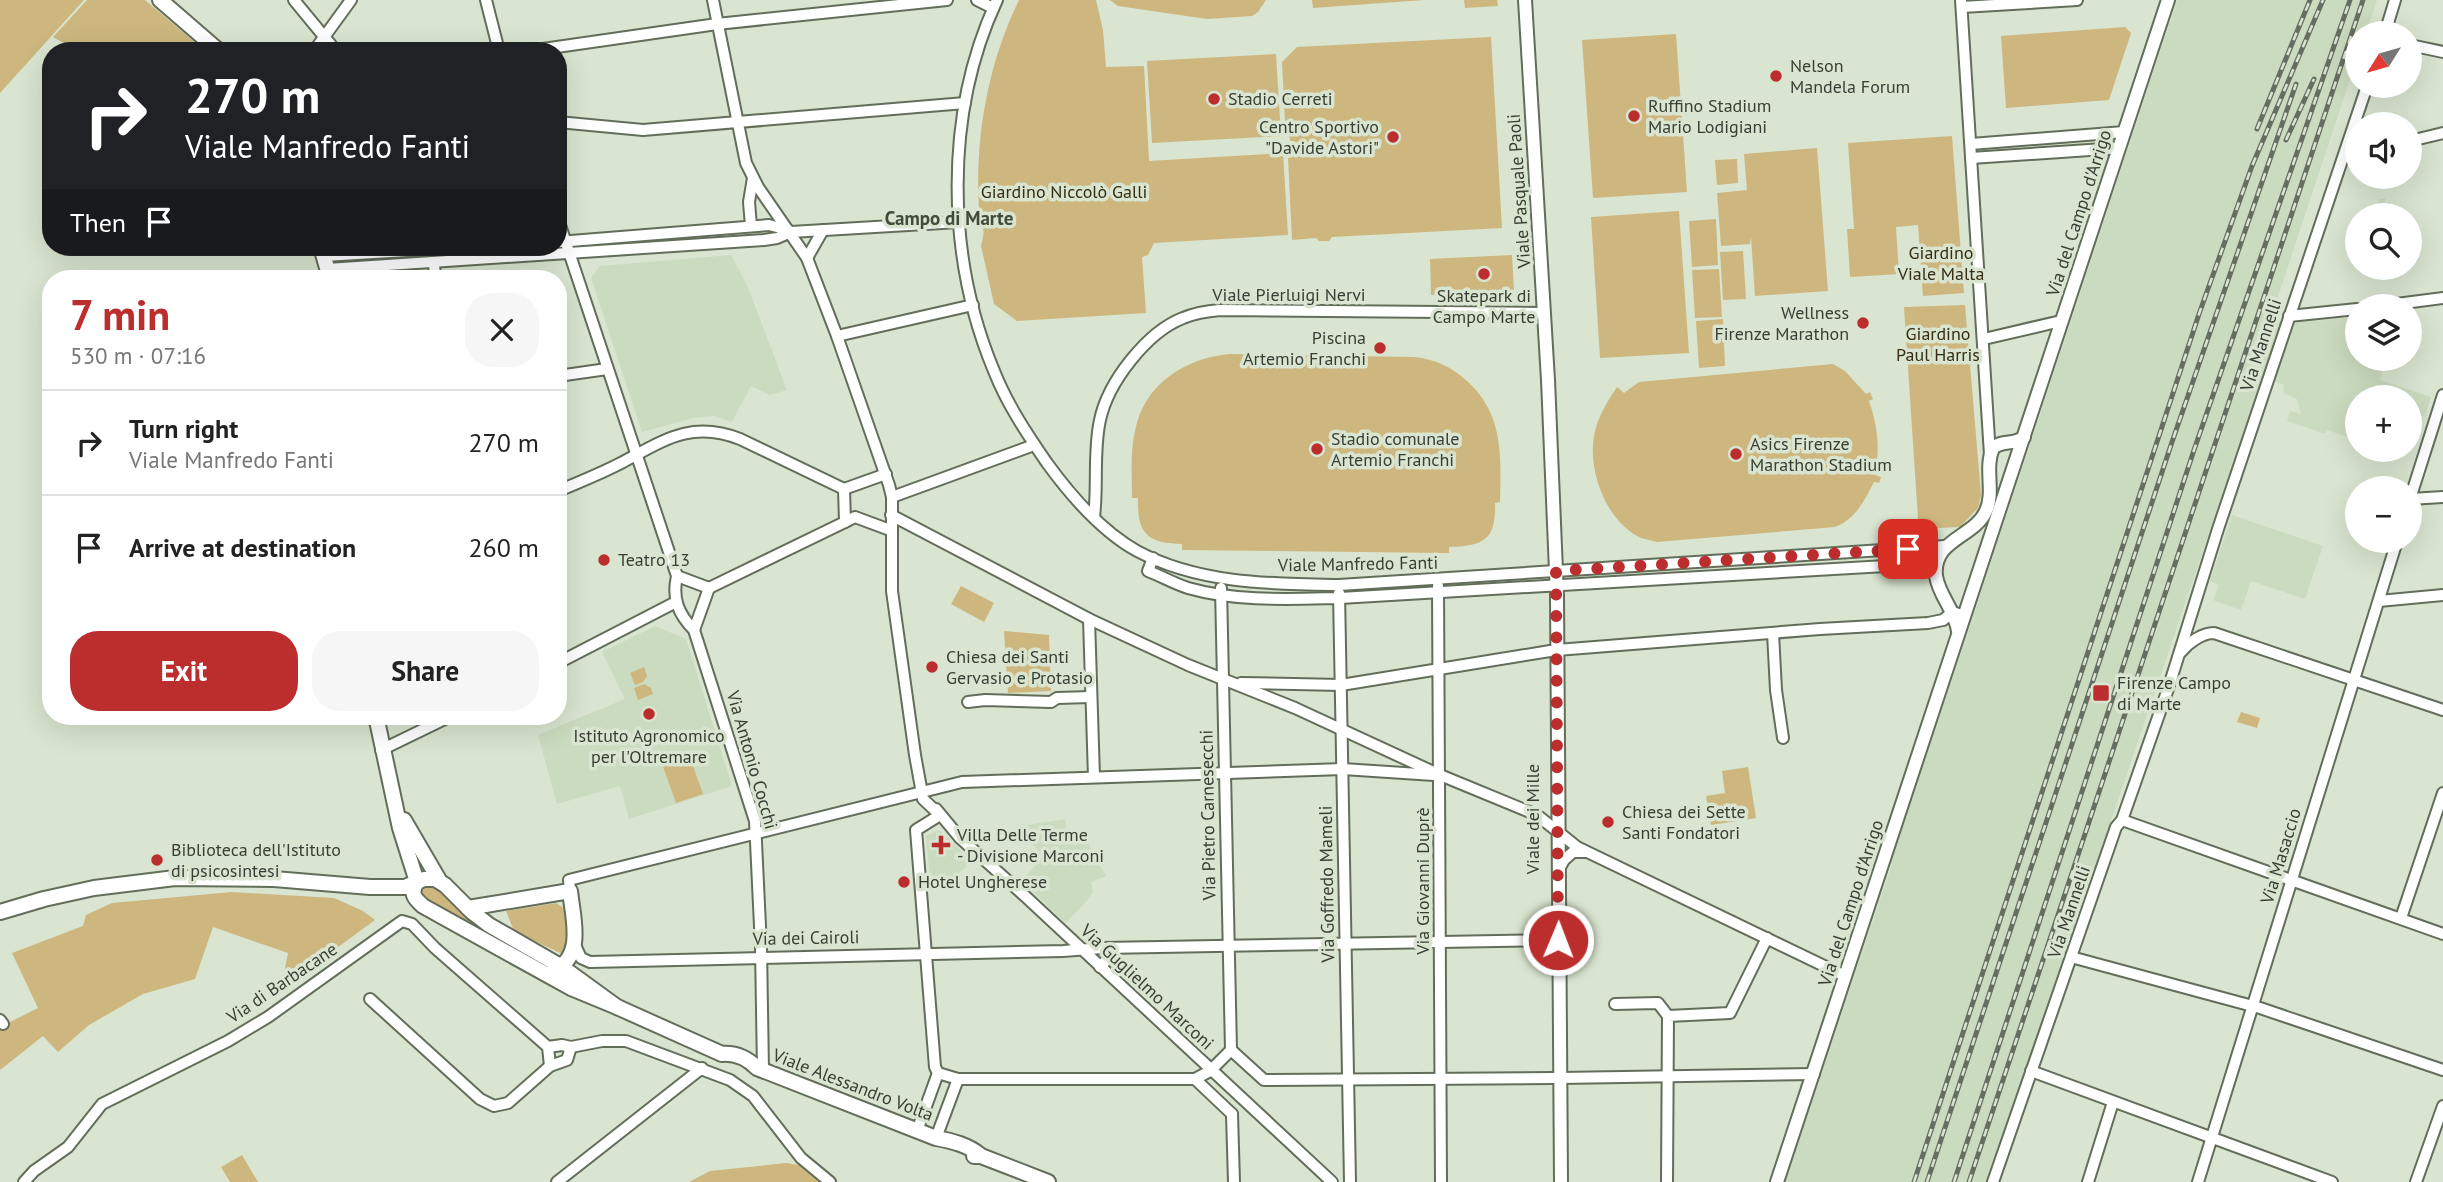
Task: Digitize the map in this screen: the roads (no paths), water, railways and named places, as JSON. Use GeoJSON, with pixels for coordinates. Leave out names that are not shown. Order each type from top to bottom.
{"type":"FeatureCollection","features":[{"type":"Feature","properties":{"kind":"main road"},"geometry":{"type":"LineString","coordinates":[[160,0],[209,42]]}},
{"type":"Feature","properties":{"kind":"main road"},"geometry":{"type":"LineString","coordinates":[[378,725],[402,838],[417,882],[413,896],[423,906]]}},
{"type":"Feature","properties":{"kind":"main road"},"geometry":{"type":"LineString","coordinates":[[396,806],[439,880],[468,908],[498,930],[562,967],[590,992]]}},
{"type":"Feature","properties":{"kind":"main road"},"geometry":{"type":"LineString","coordinates":[[0,912],[94,888],[164,879],[257,878],[370,887],[405,887],[426,879],[439,880]]}},
{"type":"Feature","properties":{"kind":"main road"},"geometry":{"type":"LineString","coordinates":[[468,908],[569,885],[575,945],[571,956],[562,967],[541,972]]}},
{"type":"Feature","properties":{"kind":"main road"},"geometry":{"type":"LineString","coordinates":[[370,887],[406,897],[541,972],[590,992]]}},
{"type":"Feature","properties":{"kind":"main road","name":"Viale Alessandro Volta"},"geometry":{"type":"LineString","coordinates":[[590,992],[617,1007],[720,1053],[728,1062],[747,1070],[760,1070],[917,1131],[966,1146],[981,1156],[1048,1182]]}},
{"type":"Feature","properties":{"kind":"street"},"geometry":{"type":"LineString","coordinates":[[294,0],[329,42]]}},
{"type":"Feature","properties":{"kind":"street"},"geometry":{"type":"LineString","coordinates":[[320,42],[351,0]]}},
{"type":"Feature","properties":{"kind":"street"},"geometry":{"type":"LineString","coordinates":[[486,0],[497,42]]}},
{"type":"Feature","properties":{"kind":"street"},"geometry":{"type":"LineString","coordinates":[[713,0],[744,158],[752,178],[807,258],[886,474],[892,498],[892,591],[921,792]]}},
{"type":"Feature","properties":{"kind":"street"},"geometry":{"type":"LineString","coordinates":[[567,46],[717,24],[947,0]]}},
{"type":"Feature","properties":{"kind":"street"},"geometry":{"type":"LineString","coordinates":[[978,0],[995,4]]}},
{"type":"Feature","properties":{"kind":"street","name":"Viale Pasquale Paoli"},"geometry":{"type":"LineString","coordinates":[[1525,0],[1548,380],[1556,578]]}},
{"type":"Feature","properties":{"kind":"street"},"geometry":{"type":"LineString","coordinates":[[1958,634],[1953,612],[1940,590],[1936,576],[1937,563],[1945,546],[1972,528],[1986,512],[1990,455],[1961,4],[2077,0]]}},
{"type":"Feature","properties":{"kind":"street","name":"Via del Campo d'Arrigo"},"geometry":{"type":"LineString","coordinates":[[1777,1182],[2168,0]]}},
{"type":"Feature","properties":{"kind":"street"},"geometry":{"type":"LineString","coordinates":[[2389,21],[2395,0]]}},
{"type":"Feature","properties":{"kind":"street","name":"Viale Manfredo Fanti"},"geometry":{"type":"LineString","coordinates":[[995,4],[975,56],[965,103],[959,164],[959,222],[973,305],[993,370],[1011,407],[1034,444],[1064,485],[1094,517],[1125,544],[1181,569],[1221,579],[1274,584],[1339,585],[1556,578],[1945,546]]}},
{"type":"Feature","properties":{"kind":"street"},"geometry":{"type":"LineString","coordinates":[[2422,48],[2443,52]]}},
{"type":"Feature","properties":{"kind":"street"},"geometry":{"type":"LineString","coordinates":[[567,123],[630,130],[965,103]]}},
{"type":"Feature","properties":{"kind":"street"},"geometry":{"type":"LineString","coordinates":[[1971,144],[2124,132]]}},
{"type":"Feature","properties":{"kind":"street"},"geometry":{"type":"LineString","coordinates":[[2422,138],[2443,133]]}},
{"type":"Feature","properties":{"kind":"street"},"geometry":{"type":"LineString","coordinates":[[1972,158],[2119,148]]}},
{"type":"Feature","properties":{"kind":"street","name":"Via Mannelli"},"geometry":{"type":"LineString","coordinates":[[1993,1182],[2179,654],[2289,316],[2345,156]]}},
{"type":"Feature","properties":{"kind":"street"},"geometry":{"type":"LineString","coordinates":[[751,226],[748,202],[752,178]]}},
{"type":"Feature","properties":{"kind":"street"},"geometry":{"type":"LineString","coordinates":[[567,254],[764,240],[791,232],[959,222]]}},
{"type":"Feature","properties":{"kind":"street"},"geometry":{"type":"LineString","coordinates":[[567,242],[774,225],[791,232]]}},
{"type":"Feature","properties":{"kind":"street"},"geometry":{"type":"LineString","coordinates":[[807,258],[823,230]]}},
{"type":"Feature","properties":{"kind":"street"},"geometry":{"type":"LineString","coordinates":[[567,248],[677,576],[676,603],[567,658]]}},
{"type":"Feature","properties":{"kind":"street"},"geometry":{"type":"LineString","coordinates":[[326,263],[391,256]]}},
{"type":"Feature","properties":{"kind":"street"},"geometry":{"type":"LineString","coordinates":[[326,263],[434,263],[492,256]]}},
{"type":"Feature","properties":{"kind":"street"},"geometry":{"type":"LineString","coordinates":[[434,263],[434,270]]}},
{"type":"Feature","properties":{"kind":"street"},"geometry":{"type":"LineString","coordinates":[[2422,301],[2443,299]]}},
{"type":"Feature","properties":{"kind":"street"},"geometry":{"type":"LineString","coordinates":[[2428,300],[2443,305]]}},
{"type":"Feature","properties":{"kind":"street"},"geometry":{"type":"LineString","coordinates":[[837,336],[973,305]]}},
{"type":"Feature","properties":{"kind":"street","name":"Viale Pierluigi Nervi"},"geometry":{"type":"LineString","coordinates":[[1094,517],[1099,427],[1109,396],[1125,369],[1148,342],[1182,318],[1220,310],[1544,313]]}},
{"type":"Feature","properties":{"kind":"street"},"geometry":{"type":"LineString","coordinates":[[2289,316],[2345,310]]}},
{"type":"Feature","properties":{"kind":"street"},"geometry":{"type":"LineString","coordinates":[[1984,339],[2061,321]]}},
{"type":"Feature","properties":{"kind":"street"},"geometry":{"type":"LineString","coordinates":[[567,375],[607,369]]}},
{"type":"Feature","properties":{"kind":"street"},"geometry":{"type":"LineString","coordinates":[[2418,476],[2442,401]]}},
{"type":"Feature","properties":{"kind":"street"},"geometry":{"type":"LineString","coordinates":[[567,487],[651,446],[685,433],[705,430],[740,439],[844,489],[886,474]]}},
{"type":"Feature","properties":{"kind":"street"},"geometry":{"type":"LineString","coordinates":[[1990,432],[1994,438],[2005,442],[2016,443],[2024,437]]}},
{"type":"Feature","properties":{"kind":"street"},"geometry":{"type":"LineString","coordinates":[[1990,455],[1994,446],[2005,442]]}},
{"type":"Feature","properties":{"kind":"street"},"geometry":{"type":"LineString","coordinates":[[2005,442],[2015,449],[2017,459]]}},
{"type":"Feature","properties":{"kind":"street"},"geometry":{"type":"LineString","coordinates":[[892,498],[1034,444]]}},
{"type":"Feature","properties":{"kind":"street"},"geometry":{"type":"LineString","coordinates":[[844,489],[845,522]]}},
{"type":"Feature","properties":{"kind":"street"},"geometry":{"type":"LineString","coordinates":[[2422,498],[2443,497]]}},
{"type":"Feature","properties":{"kind":"street"},"geometry":{"type":"LineString","coordinates":[[891,514],[1089,619],[1440,775],[1537,815],[1586,852],[1845,976]]}},
{"type":"Feature","properties":{"kind":"street"},"geometry":{"type":"LineString","coordinates":[[694,629],[709,588],[855,517],[890,530]]}},
{"type":"Feature","properties":{"kind":"street"},"geometry":{"type":"LineString","coordinates":[[1893,550],[1893,565]]}},
{"type":"Feature","properties":{"kind":"street","name":"Via Masaccio"},"geometry":{"type":"LineString","coordinates":[[2198,1182],[2393,553]]}},
{"type":"Feature","properties":{"kind":"street"},"geometry":{"type":"LineString","coordinates":[[1153,558],[1148,571],[1188,587],[1221,594],[1276,599],[1438,593],[1556,578],[1777,572],[1937,563]]}},
{"type":"Feature","properties":{"kind":"street"},"geometry":{"type":"LineString","coordinates":[[1776,558],[1777,572]]}},
{"type":"Feature","properties":{"kind":"street"},"geometry":{"type":"LineString","coordinates":[[677,576],[709,588]]}},
{"type":"Feature","properties":{"kind":"street","name":"Viale dei Mille"},"geometry":{"type":"LineString","coordinates":[[1556,578],[1552,940],[1561,1182]]}},
{"type":"Feature","properties":{"kind":"street","name":"Via Pietro Carnesecchi"},"geometry":{"type":"LineString","coordinates":[[1221,579],[1227,681],[1225,775],[1231,1050]]}},
{"type":"Feature","properties":{"kind":"street","name":"Via Giovanni Duprè"},"geometry":{"type":"LineString","coordinates":[[1438,580],[1441,1182]]}},
{"type":"Feature","properties":{"kind":"street","name":"Via Goffredo Mameli"},"geometry":{"type":"LineString","coordinates":[[1339,585],[1350,1182]]}},
{"type":"Feature","properties":{"kind":"street"},"geometry":{"type":"LineString","coordinates":[[2379,601],[2443,595]]}},
{"type":"Feature","properties":{"kind":"street"},"geometry":{"type":"LineString","coordinates":[[1953,612],[1961,613],[1969,601]]}},
{"type":"Feature","properties":{"kind":"street","name":"Via Antonio Cocchi"},"geometry":{"type":"LineString","coordinates":[[676,603],[694,629],[755,821],[761,957],[760,1070]]}},
{"type":"Feature","properties":{"kind":"street"},"geometry":{"type":"LineString","coordinates":[[1227,681],[1341,685],[1554,651],[1928,623],[1942,620],[1953,612]]}},
{"type":"Feature","properties":{"kind":"street"},"geometry":{"type":"LineString","coordinates":[[2191,616],[2191,623],[2196,631],[2205,635]]}},
{"type":"Feature","properties":{"kind":"street"},"geometry":{"type":"LineString","coordinates":[[1089,619],[1094,777]]}},
{"type":"Feature","properties":{"kind":"street"},"geometry":{"type":"LineString","coordinates":[[1773,633],[1776,690],[1783,738]]}},
{"type":"Feature","properties":{"kind":"street"},"geometry":{"type":"LineString","coordinates":[[2179,654],[2188,645],[2212,633],[2443,710]]}},
{"type":"Feature","properties":{"kind":"street"},"geometry":{"type":"LineString","coordinates":[[968,702],[1051,702],[1058,698],[1091,697]]}},
{"type":"Feature","properties":{"kind":"street"},"geometry":{"type":"LineString","coordinates":[[382,750],[433,725]]}},
{"type":"Feature","properties":{"kind":"street"},"geometry":{"type":"LineString","coordinates":[[569,885],[757,833],[962,782],[1343,769],[1440,775]]}},
{"type":"Feature","properties":{"kind":"street","name":"Via Guglielmo Marconi"},"geometry":{"type":"LineString","coordinates":[[921,792],[929,796],[940,815],[960,838],[1332,1182]]}},
{"type":"Feature","properties":{"kind":"street"},"geometry":{"type":"LineString","coordinates":[[2401,918],[2443,793]]}},
{"type":"Feature","properties":{"kind":"street"},"geometry":{"type":"LineString","coordinates":[[917,1131],[938,1073],[935,1066],[916,830],[940,815]]}},
{"type":"Feature","properties":{"kind":"street"},"geometry":{"type":"LineString","coordinates":[[2122,820],[2443,934]]}},
{"type":"Feature","properties":{"kind":"street","name":"Viale dei Mille"},"geometry":{"type":"LineString","coordinates":[[1553,1182],[1559,869],[1555,829]]}},
{"type":"Feature","properties":{"kind":"street"},"geometry":{"type":"LineString","coordinates":[[1559,869],[1573,852],[1586,852]]}},
{"type":"Feature","properties":{"kind":"street","name":"Via di Barbacane"},"geometry":{"type":"LineString","coordinates":[[24,1182],[34,1171],[68,1147],[102,1104],[228,1041],[268,1017],[398,922],[408,922],[415,926],[435,948],[548,1048]]}},
{"type":"Feature","properties":{"kind":"street"},"geometry":{"type":"LineString","coordinates":[[1047,951],[1059,928]]}},
{"type":"Feature","properties":{"kind":"street"},"geometry":{"type":"LineString","coordinates":[[1668,1016],[1730,1013],[1767,938]]}},
{"type":"Feature","properties":{"kind":"street","name":"Via dei Cairoli"},"geometry":{"type":"LineString","coordinates":[[575,945],[582,958],[590,961],[1552,940]]}},
{"type":"Feature","properties":{"kind":"street"},"geometry":{"type":"LineString","coordinates":[[575,945],[578,965],[590,992]]}},
{"type":"Feature","properties":{"kind":"street"},"geometry":{"type":"LineString","coordinates":[[1100,967],[1118,948]]}},
{"type":"Feature","properties":{"kind":"street"},"geometry":{"type":"LineString","coordinates":[[2071,957],[2253,1006],[2443,1070]]}},
{"type":"Feature","properties":{"kind":"street"},"geometry":{"type":"LineString","coordinates":[[370,999],[480,1099],[495,1106],[508,1103],[550,1066],[567,1060],[571,1047]]}},
{"type":"Feature","properties":{"kind":"street"},"geometry":{"type":"LineString","coordinates":[[1615,1004],[1658,1003],[1668,1016],[1667,1182]]}},
{"type":"Feature","properties":{"kind":"street"},"geometry":{"type":"LineString","coordinates":[[550,1066],[548,1048],[602,1041],[626,1041],[702,1068],[738,1084],[753,1096],[801,1158],[830,1182]]}},
{"type":"Feature","properties":{"kind":"street"},"geometry":{"type":"LineString","coordinates":[[938,1073],[958,1079],[1195,1079],[1210,1071],[1231,1050],[1263,1080],[1814,1074]]}},
{"type":"Feature","properties":{"kind":"street"},"geometry":{"type":"LineString","coordinates":[[714,1073],[720,1053]]}},
{"type":"Feature","properties":{"kind":"street"},"geometry":{"type":"LineString","coordinates":[[558,1182],[702,1068]]}},
{"type":"Feature","properties":{"kind":"street"},"geometry":{"type":"LineString","coordinates":[[2031,1070],[2332,1182]]}},
{"type":"Feature","properties":{"kind":"street"},"geometry":{"type":"LineString","coordinates":[[936,1138],[958,1079]]}},
{"type":"Feature","properties":{"kind":"street"},"geometry":{"type":"LineString","coordinates":[[1195,1079],[1232,1114]]}},
{"type":"Feature","properties":{"kind":"street"},"geometry":{"type":"LineString","coordinates":[[1234,1182],[1232,1114],[1243,1102]]}},
{"type":"Feature","properties":{"kind":"street"},"geometry":{"type":"LineString","coordinates":[[2088,1182],[2113,1102]]}},
{"type":"Feature","properties":{"kind":"street"},"geometry":{"type":"LineString","coordinates":[[2416,1182],[2443,1106]]}},
{"type":"Feature","properties":{"kind":"railway"},"geometry":{"type":"LineString","coordinates":[[2257,129],[2310,0]]}},
{"type":"Feature","properties":{"kind":"railway"},"geometry":{"type":"LineString","coordinates":[[1914,1182],[2199,314],[2252,166],[2323,0]]}},
{"type":"Feature","properties":{"kind":"railway"},"geometry":{"type":"LineString","coordinates":[[1954,1182],[2194,450],[2350,0]]}},
{"type":"Feature","properties":{"kind":"railway"},"geometry":{"type":"LineString","coordinates":[[1969,1182],[2363,0]]}},
{"type":"Feature","properties":{"kind":"railway"},"geometry":{"type":"LineString","coordinates":[[2286,140],[2314,79]]}},
{"type":"Feature","properties":{"kind":"railway"},"geometry":{"type":"LineString","coordinates":[[1927,1182],[2172,442],[2296,84]]}},
{"type":"Feature","properties":{"kind":"place","name":"Nelson Mandela Forum"},"geometry":{"type":"Point","coordinates":[1776,76]}},
{"type":"Feature","properties":{"kind":"place","name":"Stadio Cerreti"},"geometry":{"type":"Point","coordinates":[1214,99]}},
{"type":"Feature","properties":{"kind":"place","name":"Ruffino Stadium Mario Lodigiani"},"geometry":{"type":"Point","coordinates":[1634,116]}},
{"type":"Feature","properties":{"kind":"place","name":"Centro Sportivo \"Davide Astori\""},"geometry":{"type":"Point","coordinates":[1393,137]}},
{"type":"Feature","properties":{"kind":"place","name":"Skatepark di Campo Marte"},"geometry":{"type":"Point","coordinates":[1484,274]}},
{"type":"Feature","properties":{"kind":"place","name":"Wellness Firenze Marathon"},"geometry":{"type":"Point","coordinates":[1863,323]}},
{"type":"Feature","properties":{"kind":"place","name":"Piscina Artemio Franchi"},"geometry":{"type":"Point","coordinates":[1380,348]}},
{"type":"Feature","properties":{"kind":"place","name":"Stadio comunale Artemio Franchi"},"geometry":{"type":"Point","coordinates":[1317,449]}},
{"type":"Feature","properties":{"kind":"place","name":"Asics Firenze Marathon Stadium"},"geometry":{"type":"Point","coordinates":[1736,454]}},
{"type":"Feature","properties":{"kind":"place","name":"Teatro 13"},"geometry":{"type":"Point","coordinates":[604,560]}},
{"type":"Feature","properties":{"kind":"place","name":"Chiesa dei Santi Gervasio e Protasio"},"geometry":{"type":"Point","coordinates":[932,667]}},
{"type":"Feature","properties":{"kind":"place","name":"Firenze Campo di Marte"},"geometry":{"type":"Point","coordinates":[2101,693]}},
{"type":"Feature","properties":{"kind":"place","name":"Istituto Agronomico per l'Oltremare"},"geometry":{"type":"Point","coordinates":[649,714]}},
{"type":"Feature","properties":{"kind":"place","name":"Chiesa dei Sette Santi Fondatori"},"geometry":{"type":"Point","coordinates":[1608,822]}},
{"type":"Feature","properties":{"kind":"place","name":"Villa Delle Terme - Divisione Marconi"},"geometry":{"type":"Point","coordinates":[941,845]}},
{"type":"Feature","properties":{"kind":"place","name":"Biblioteca dell'Istituto di psicosintesi"},"geometry":{"type":"Point","coordinates":[157,860]}},
{"type":"Feature","properties":{"kind":"place","name":"Hotel Ungherese"},"geometry":{"type":"Point","coordinates":[904,882]}},
{"type":"Feature","properties":{"kind":"district","name":"Campo di Marte"},"geometry":{"type":"Point","coordinates":[949,218]}},
{"type":"Feature","properties":{"kind":"park label","name":"Giardino Niccolò Galli"},"geometry":{"type":"Point","coordinates":[1064,192]}},
{"type":"Feature","properties":{"kind":"park label","name":"Giardino Viale Malta"},"geometry":{"type":"Point","coordinates":[1941,263]}},
{"type":"Feature","properties":{"kind":"park label","name":"Giardino Paul Harris"},"geometry":{"type":"Point","coordinates":[1938,344]}}]}
